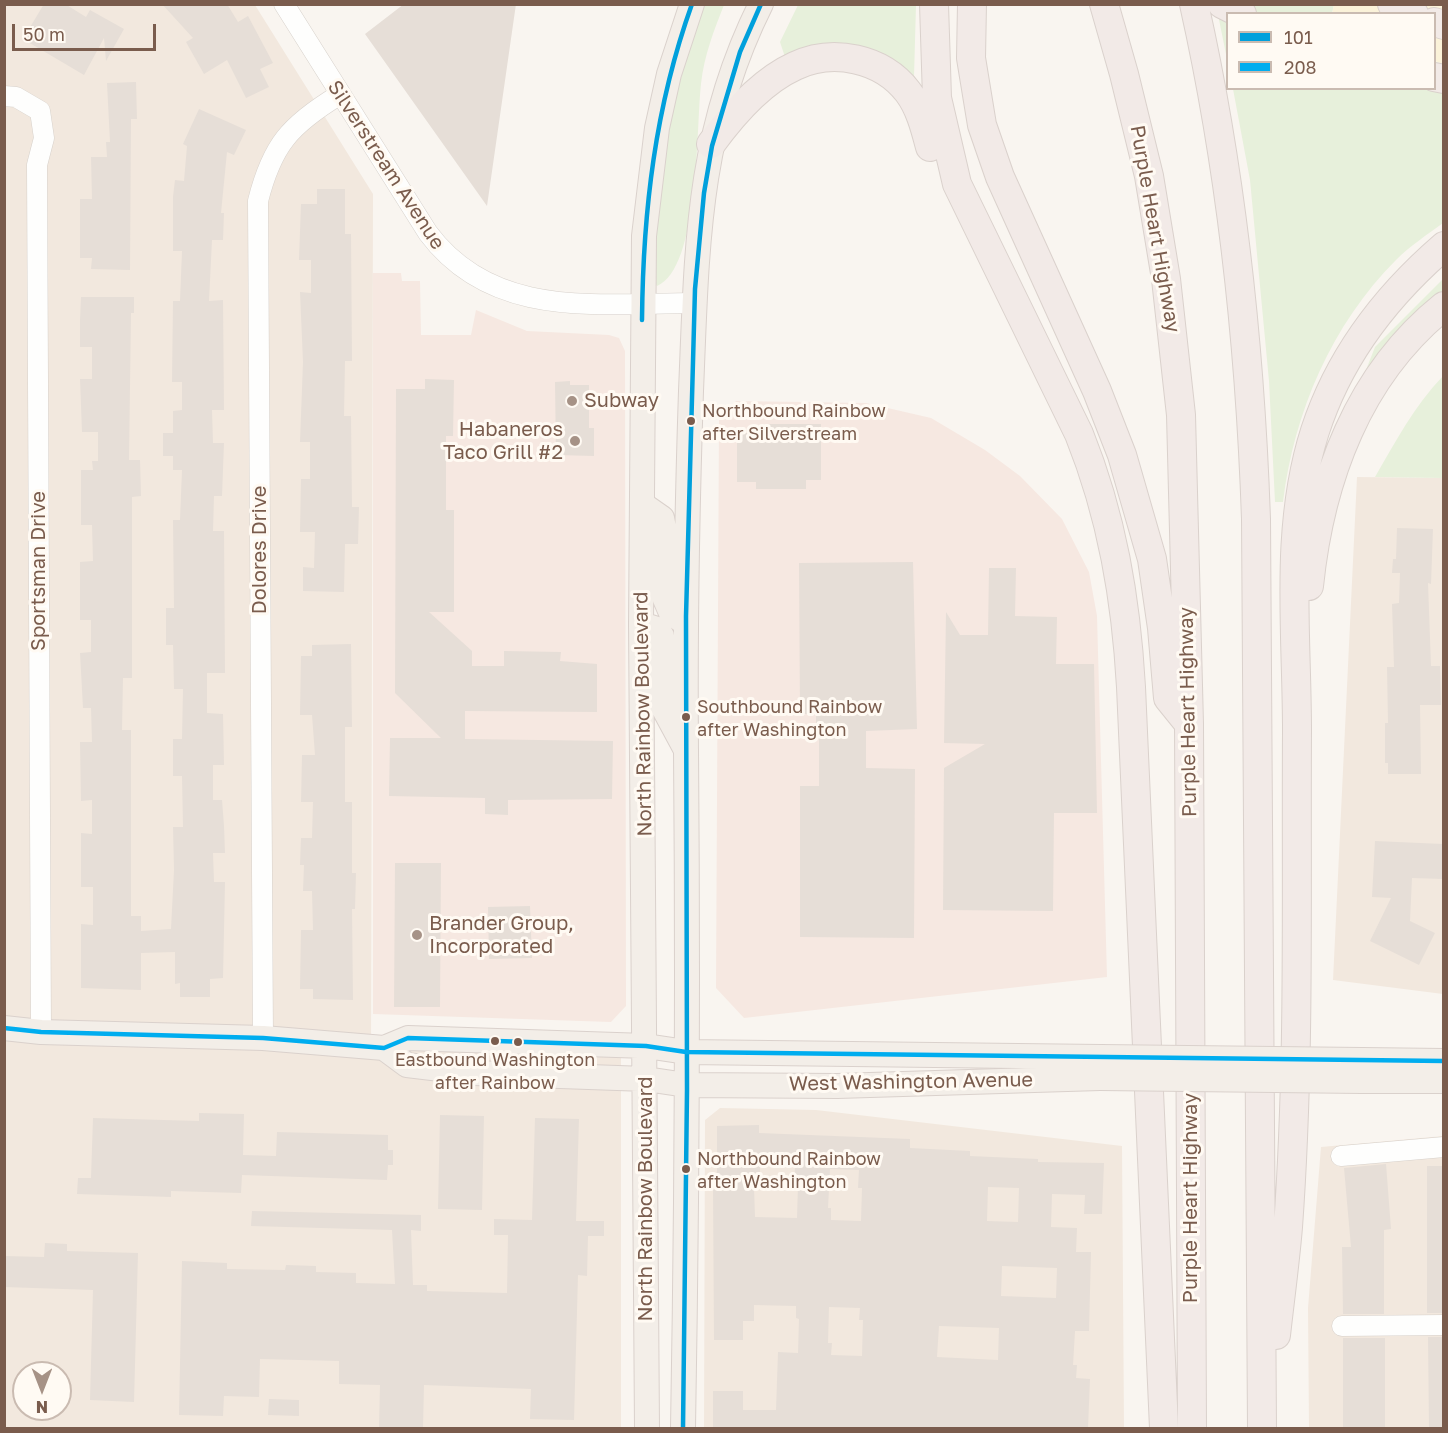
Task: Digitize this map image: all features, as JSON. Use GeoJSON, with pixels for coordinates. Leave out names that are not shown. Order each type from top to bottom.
{"type":"FeatureCollection","features":[{"type":"Feature","properties":{"kind":"highway"},"geometry":{"type":"LineString","coordinates":[[934,4],[935,80],[947,149],[963,200],[1065,402],[1093,468],[1115,546],[1125,604],[1131,687],[1164,1428]]}},
{"type":"Feature","properties":{"kind":"highway"},"geometry":{"type":"LineString","coordinates":[[972,4],[971,58],[982,125],[1000,177],[1097,391],[1122,455],[1152,559],[1162,628],[1168,698],[1189,724]]}},
{"type":"Feature","properties":{"kind":"highway","name":"Purple Heart Highway"},"geometry":{"type":"LineString","coordinates":[[1104,4],[1142,142],[1171,312],[1183,448],[1189,724],[1192,1428]]}},
{"type":"Feature","properties":{"kind":"highway"},"geometry":{"type":"LineString","coordinates":[[1194,4],[1214,99],[1231,201],[1253,444],[1256,530],[1264,1428]]}},
{"type":"Feature","properties":{"kind":"highway"},"geometry":{"type":"LineString","coordinates":[[1222,4],[1238,12]]}},
{"type":"Feature","properties":{"kind":"highway"},"geometry":{"type":"LineString","coordinates":[[1392,4],[1409,12]]}},
{"type":"Feature","properties":{"kind":"highway"},"geometry":{"type":"LineString","coordinates":[[711,144],[741,108],[780,75],[796,65],[816,59],[838,57],[862,61],[877,67],[896,80],[912,98],[922,120],[948,199],[1002,277]]}},
{"type":"Feature","properties":{"kind":"highway"},"geometry":{"type":"LineString","coordinates":[[1264,1428],[1288,1227],[1296,986],[1295,534],[1302,482],[1315,431],[1335,382],[1361,337],[1394,294],[1443,246]]}},
{"type":"Feature","properties":{"kind":"highway"},"geometry":{"type":"LineString","coordinates":[[1297,729],[1309,583],[1324,505],[1338,455],[1358,409],[1381,371],[1400,346],[1443,306]]}},
{"type":"Feature","properties":{"kind":"main road","name":"North Rainbow Boulevard"},"geometry":{"type":"LineString","coordinates":[[647,1428],[646,1046],[641,624],[644,236],[653,147],[669,74],[692,4]]}},
{"type":"Feature","properties":{"kind":"main road","name":"North Rainbow Boulevard"},"geometry":{"type":"LineString","coordinates":[[683,1428],[686,1085],[685,623],[698,224],[711,144],[732,69],[761,4]]}},
{"type":"Feature","properties":{"kind":"main road"},"geometry":{"type":"LineString","coordinates":[[642,504],[662,518],[665,598],[671,613],[685,623]]}},
{"type":"Feature","properties":{"kind":"main road"},"geometry":{"type":"LineString","coordinates":[[641,624],[657,628],[662,636],[665,711],[686,750]]}},
{"type":"Feature","properties":{"kind":"main road","name":"West Washington Avenue"},"geometry":{"type":"LineString","coordinates":[[4,1028],[41,1032],[263,1038],[384,1048],[408,1038],[646,1046],[686,1052],[1100,1067],[1362,1071],[1443,1081]]}},
{"type":"Feature","properties":{"kind":"main road","name":"West Washington Avenue"},"geometry":{"type":"LineString","coordinates":[[4,1034],[41,1032]]}},
{"type":"Feature","properties":{"kind":"main road","name":"West Washington Avenue"},"geometry":{"type":"LineString","coordinates":[[384,1048],[407,1065],[474,1072],[646,1079],[686,1085],[837,1086],[1100,1067]]}},
{"type":"Feature","properties":{"kind":"main road","name":"West Washington Avenue"},"geometry":{"type":"LineString","coordinates":[[1362,1071],[1443,1061]]}},
{"type":"Feature","properties":{"kind":"street","name":"Silverstream Avenue"},"geometry":{"type":"LineString","coordinates":[[284,4],[339,95],[428,233],[452,263],[476,278],[528,297],[571,302],[695,303]]}},
{"type":"Feature","properties":{"kind":"street","name":"Dolores Drive"},"geometry":{"type":"LineString","coordinates":[[263,1038],[258,201],[267,169],[281,142],[307,114],[339,95]]}},
{"type":"Feature","properties":{"kind":"street","name":"Sportsman Drive"},"geometry":{"type":"LineString","coordinates":[[4,96],[16,97],[40,111],[44,138],[37,165],[41,1032]]}},
{"type":"Feature","properties":{"kind":"street"},"geometry":{"type":"LineString","coordinates":[[1341,1156],[1443,1147]]}},
{"type":"Feature","properties":{"kind":"street"},"geometry":{"type":"LineString","coordinates":[[1342,1326],[1443,1325]]}},
{"type":"Feature","properties":{"kind":"shaded area"},"geometry":{"type":"Polygon","coordinates":[[[5,5],[255,5],[373,194],[371,1047],[621,1053],[621,1428],[5,1428],[5,5]]]}},
{"type":"Feature","properties":{"kind":"shaded area"},"geometry":{"type":"Polygon","coordinates":[[[373,273],[401,273],[402,281],[420,281],[421,335],[471,335],[476,310],[527,331],[609,335],[619,338],[625,351],[626,1006],[611,1022],[373,1014],[373,273]]]}},
{"type":"Feature","properties":{"kind":"shaded area"},"geometry":{"type":"Polygon","coordinates":[[[736,401],[866,403],[931,418],[985,450],[1020,476],[1062,519],[1089,572],[1097,616],[1107,977],[744,1018],[716,988],[719,420],[736,401]]]}},
{"type":"Feature","properties":{"kind":"shaded area"},"geometry":{"type":"Polygon","coordinates":[[[1357,477],[1443,478],[1443,994],[1333,980],[1357,477]]]}},
{"type":"Feature","properties":{"kind":"shaded area"},"geometry":{"type":"Polygon","coordinates":[[[720,1108],[816,1110],[1122,1146],[1124,1428],[704,1428],[705,1120],[720,1108]]]}},
{"type":"Feature","properties":{"kind":"shaded area"},"geometry":{"type":"Polygon","coordinates":[[[1443,1136],[1443,1428],[1309,1428],[1308,1308],[1321,1147],[1443,1136]]]}},
{"type":"Feature","properties":{"kind":"green space"},"geometry":{"type":"Polygon","coordinates":[[[705,5],[724,5],[702,74],[696,162],[688,226],[681,253],[671,274],[657,286],[655,283],[658,212],[667,142],[682,73],[705,5]]]}},
{"type":"Feature","properties":{"kind":"green space"},"geometry":{"type":"Polygon","coordinates":[[[798,5],[916,5],[914,77],[785,57],[780,42],[798,5]]]}},
{"type":"Feature","properties":{"kind":"green space"},"geometry":{"type":"Polygon","coordinates":[[[1216,5],[1334,5],[1332,12],[1226,12],[1226,54],[1216,5]]]}},
{"type":"Feature","properties":{"kind":"green space"},"geometry":{"type":"Polygon","coordinates":[[[1436,62],[1443,64],[1443,223],[1396,260],[1373,285],[1335,341],[1320,371],[1296,435],[1283,502],[1275,502],[1269,381],[1250,180],[1233,90],[1436,90],[1436,62]]]}},
{"type":"Feature","properties":{"kind":"green space"},"geometry":{"type":"Polygon","coordinates":[[[1443,279],[1443,294],[1364,375],[1375,347],[1443,279]]]}},
{"type":"Feature","properties":{"kind":"green space"},"geometry":{"type":"Polygon","coordinates":[[[1443,376],[1443,478],[1375,477],[1414,412],[1443,376]]]}},
{"type":"Feature","properties":{"kind":"sand"},"geometry":{"type":"Polygon","coordinates":[[[1334,5],[1443,5],[1443,64],[1436,61],[1436,12],[1332,12],[1334,5]]]}},
{"type":"Feature","properties":{"kind":"building"},"geometry":{"type":"Polygon","coordinates":[[[44,4],[65,4],[86,17],[90,10],[124,29],[106,61],[104,38],[84,75],[23,39],[44,4]]]}},
{"type":"Feature","properties":{"kind":"building"},"geometry":{"type":"Polygon","coordinates":[[[162,4],[227,4],[238,22],[248,16],[273,63],[260,69],[269,87],[246,98],[227,60],[204,74],[186,42],[193,38],[162,4]]]}},
{"type":"Feature","properties":{"kind":"building"},"geometry":{"type":"Polygon","coordinates":[[[404,4],[516,4],[487,206],[365,34],[404,4]]]}},
{"type":"Feature","properties":{"kind":"building"},"geometry":{"type":"Polygon","coordinates":[[[136,82],[137,119],[131,119],[130,270],[91,269],[92,258],[80,258],[80,199],[92,199],[91,157],[107,157],[106,142],[110,142],[107,83],[136,82]]]}},
{"type":"Feature","properties":{"kind":"building"},"geometry":{"type":"Polygon","coordinates":[[[199,109],[246,130],[234,155],[227,152],[221,213],[224,213],[223,240],[212,240],[209,301],[223,300],[224,410],[212,410],[213,443],[224,443],[222,496],[214,496],[213,531],[224,531],[225,673],[207,673],[207,713],[223,714],[224,765],[213,765],[213,800],[222,800],[225,853],[213,853],[214,882],[225,882],[223,978],[210,979],[210,997],[180,997],[180,983],[175,984],[175,952],[141,953],[141,990],[81,988],[81,924],[93,925],[93,887],[81,887],[81,833],[92,834],[92,800],[81,801],[80,742],[92,742],[91,708],[83,708],[80,653],[91,652],[91,620],[80,620],[80,562],[93,561],[92,525],[81,525],[81,470],[93,470],[92,461],[98,461],[98,432],[82,432],[80,379],[92,379],[92,347],[80,347],[80,320],[81,297],[134,297],[134,313],[131,313],[129,460],[140,460],[141,496],[132,497],[132,678],[123,678],[122,730],[131,730],[131,916],[141,916],[141,931],[171,929],[174,870],[173,827],[183,827],[182,776],[173,776],[173,739],[182,739],[183,689],[174,689],[173,645],[166,645],[166,608],[174,608],[173,520],[180,520],[182,470],[173,470],[173,456],[163,456],[163,433],[173,433],[173,411],[182,410],[182,382],[172,382],[173,301],[180,301],[182,251],[173,251],[173,197],[175,180],[184,181],[187,146],[183,144],[199,109]]]}},
{"type":"Feature","properties":{"kind":"building"},"geometry":{"type":"Polygon","coordinates":[[[317,189],[345,189],[345,234],[351,234],[352,361],[345,361],[344,416],[351,416],[352,507],[359,507],[358,544],[345,544],[344,592],[303,591],[303,567],[314,568],[315,532],[300,532],[301,479],[310,479],[310,442],[300,442],[303,362],[300,292],[311,293],[311,260],[299,260],[301,204],[317,204],[317,189]]]}},
{"type":"Feature","properties":{"kind":"building"},"geometry":{"type":"Polygon","coordinates":[[[425,379],[454,380],[453,436],[446,436],[446,510],[454,510],[454,612],[429,612],[472,651],[472,666],[504,666],[504,651],[561,652],[560,661],[597,664],[597,712],[465,711],[465,739],[613,741],[612,799],[508,800],[508,815],[485,814],[485,798],[389,796],[390,738],[441,738],[395,693],[396,389],[425,389],[425,379]]]}},
{"type":"Feature","properties":{"kind":"building"},"geometry":{"type":"Polygon","coordinates":[[[570,381],[570,385],[589,385],[589,428],[594,428],[594,456],[556,455],[555,382],[570,381]]]}},
{"type":"Feature","properties":{"kind":"building"},"geometry":{"type":"Polygon","coordinates":[[[767,424],[821,424],[821,480],[806,480],[806,489],[756,489],[756,482],[737,482],[737,433],[767,433],[767,424]]]}},
{"type":"Feature","properties":{"kind":"building"},"geometry":{"type":"Polygon","coordinates":[[[1397,528],[1433,529],[1431,584],[1428,583],[1431,666],[1440,666],[1441,705],[1420,705],[1421,774],[1388,774],[1388,763],[1385,763],[1385,723],[1388,723],[1387,667],[1394,667],[1392,604],[1399,603],[1400,573],[1392,573],[1393,559],[1396,559],[1397,528]]]}},
{"type":"Feature","properties":{"kind":"building"},"geometry":{"type":"Polygon","coordinates":[[[913,562],[917,729],[866,731],[866,768],[915,769],[914,938],[800,937],[800,786],[819,786],[819,732],[816,732],[816,714],[800,714],[799,563],[913,562]]]}},
{"type":"Feature","properties":{"kind":"building"},"geometry":{"type":"Polygon","coordinates":[[[989,568],[1016,568],[1015,616],[1057,617],[1056,664],[1094,664],[1097,813],[1054,813],[1053,911],[943,910],[944,768],[985,744],[944,743],[946,612],[960,635],[988,635],[989,568]]]}},
{"type":"Feature","properties":{"kind":"building"},"geometry":{"type":"Polygon","coordinates":[[[351,644],[352,727],[345,727],[345,802],[352,802],[352,873],[356,873],[355,909],[352,909],[353,1000],[313,999],[313,989],[300,989],[301,930],[313,930],[312,891],[303,891],[304,865],[300,865],[301,838],[312,838],[313,802],[301,802],[302,755],[315,755],[312,715],[300,715],[301,656],[312,656],[312,645],[351,644]]]}},
{"type":"Feature","properties":{"kind":"building"},"geometry":{"type":"Polygon","coordinates":[[[1375,841],[1443,844],[1443,879],[1412,878],[1410,921],[1435,933],[1419,965],[1370,941],[1391,898],[1372,897],[1375,841]]]}},
{"type":"Feature","properties":{"kind":"building","name":"Brander Group, Incorporated"},"geometry":{"type":"Polygon","coordinates":[[[395,863],[441,863],[440,1007],[394,1007],[395,863]]]}},
{"type":"Feature","properties":{"kind":"building"},"geometry":{"type":"Polygon","coordinates":[[[530,906],[532,958],[489,959],[488,907],[530,906]]]}},
{"type":"Feature","properties":{"kind":"building"},"geometry":{"type":"Polygon","coordinates":[[[199,1113],[244,1114],[243,1155],[276,1156],[277,1132],[388,1135],[388,1150],[393,1150],[393,1165],[388,1165],[387,1180],[242,1175],[241,1193],[171,1191],[171,1197],[77,1194],[78,1178],[91,1178],[93,1118],[199,1121],[199,1113]]]}},
{"type":"Feature","properties":{"kind":"building"},"geometry":{"type":"Polygon","coordinates":[[[440,1115],[484,1116],[482,1210],[438,1209],[440,1115]]]}},
{"type":"Feature","properties":{"kind":"building"},"geometry":{"type":"Polygon","coordinates":[[[535,1118],[579,1119],[576,1221],[604,1221],[604,1236],[588,1236],[587,1276],[578,1275],[574,1420],[530,1419],[531,1389],[424,1385],[423,1428],[379,1428],[380,1385],[339,1384],[339,1361],[260,1359],[259,1397],[224,1396],[223,1416],[179,1415],[182,1261],[227,1263],[227,1269],[285,1270],[286,1265],[316,1266],[316,1272],[356,1273],[356,1283],[395,1284],[392,1230],[251,1226],[252,1211],[421,1215],[421,1231],[411,1230],[413,1285],[427,1285],[427,1291],[507,1293],[508,1235],[494,1235],[494,1219],[532,1220],[535,1118]]]}},
{"type":"Feature","properties":{"kind":"building"},"geometry":{"type":"Polygon","coordinates":[[[759,1125],[759,1133],[910,1139],[910,1148],[970,1151],[970,1156],[1038,1159],[1038,1162],[1104,1163],[1102,1214],[1084,1214],[1085,1195],[1052,1194],[1051,1227],[1077,1228],[1076,1252],[1091,1252],[1089,1331],[1075,1331],[1073,1365],[1077,1365],[1076,1378],[1090,1379],[1088,1428],[713,1428],[713,1391],[743,1391],[743,1410],[776,1410],[778,1352],[798,1353],[799,1319],[796,1318],[796,1306],[754,1305],[754,1321],[743,1321],[743,1340],[714,1340],[713,1186],[717,1186],[717,1126],[759,1125]],[[760,1165],[760,1187],[754,1187],[755,1217],[797,1218],[798,1185],[794,1185],[795,1167],[760,1165]],[[830,1169],[828,1208],[831,1208],[831,1220],[861,1221],[862,1188],[858,1188],[859,1170],[830,1169]],[[988,1187],[987,1221],[1018,1222],[1019,1188],[988,1187]],[[1002,1266],[1001,1296],[1056,1298],[1057,1268],[1002,1266]],[[829,1307],[828,1343],[832,1343],[831,1355],[862,1356],[863,1320],[859,1320],[860,1308],[829,1307]],[[939,1326],[937,1357],[998,1360],[999,1328],[939,1326]]]}},
{"type":"Feature","properties":{"kind":"building"},"geometry":{"type":"Polygon","coordinates":[[[1386,1164],[1391,1229],[1384,1230],[1384,1314],[1343,1314],[1342,1247],[1351,1247],[1344,1168],[1386,1164]]]}},
{"type":"Feature","properties":{"kind":"building"},"geometry":{"type":"Polygon","coordinates":[[[1427,1166],[1443,1166],[1443,1313],[1427,1313],[1427,1166]]]}},
{"type":"Feature","properties":{"kind":"building"},"geometry":{"type":"Polygon","coordinates":[[[45,1243],[67,1244],[67,1251],[138,1253],[134,1402],[90,1400],[93,1290],[4,1287],[4,1256],[44,1257],[45,1243]]]}},
{"type":"Feature","properties":{"kind":"building"},"geometry":{"type":"Polygon","coordinates":[[[1428,1337],[1443,1337],[1443,1428],[1429,1428],[1428,1337]]]}},
{"type":"Feature","properties":{"kind":"building"},"geometry":{"type":"Polygon","coordinates":[[[1343,1338],[1385,1338],[1385,1428],[1343,1428],[1343,1338]]]}},
{"type":"Feature","properties":{"kind":"building"},"geometry":{"type":"Polygon","coordinates":[[[269,1399],[299,1400],[299,1416],[268,1415],[269,1399]]]}},
{"type":"Feature","properties":{"kind":"transit line","name":"101"},"geometry":{"type":"LineString","coordinates":[[642,320],[645,239],[660,121],[679,43],[692,4]]}},
{"type":"Feature","properties":{"kind":"transit line","name":"101"},"geometry":{"type":"LineString","coordinates":[[683,1428],[687,1090],[686,616],[695,289],[704,193],[712,146],[740,52],[761,4]]}},
{"type":"Feature","properties":{"kind":"transit line","name":"208"},"geometry":{"type":"LineString","coordinates":[[4,1028],[41,1032],[263,1038],[384,1048],[408,1038],[646,1046],[686,1052],[1444,1061]]}},
{"type":"Feature","properties":{"kind":"place","name":"Subway"},"geometry":{"type":"Point","coordinates":[572,401]}},
{"type":"Feature","properties":{"kind":"place","name":"Northbound Rainbow after Silverstream"},"geometry":{"type":"Point","coordinates":[691,421]}},
{"type":"Feature","properties":{"kind":"place","name":"Habaneros Taco Grill #2"},"geometry":{"type":"Point","coordinates":[575,441]}},
{"type":"Feature","properties":{"kind":"place","name":"Southbound Rainbow after Washington"},"geometry":{"type":"Point","coordinates":[686,717]}},
{"type":"Feature","properties":{"kind":"place","name":"Brander Group, Incorporated"},"geometry":{"type":"Point","coordinates":[417,935]}},
{"type":"Feature","properties":{"kind":"place","name":"Eastbound Washington after Rainbow"},"geometry":{"type":"Point","coordinates":[495,1041]}},
{"type":"Feature","properties":{"kind":"place","name":"Northbound Rainbow after Washington"},"geometry":{"type":"Point","coordinates":[686,1169]}}]}
